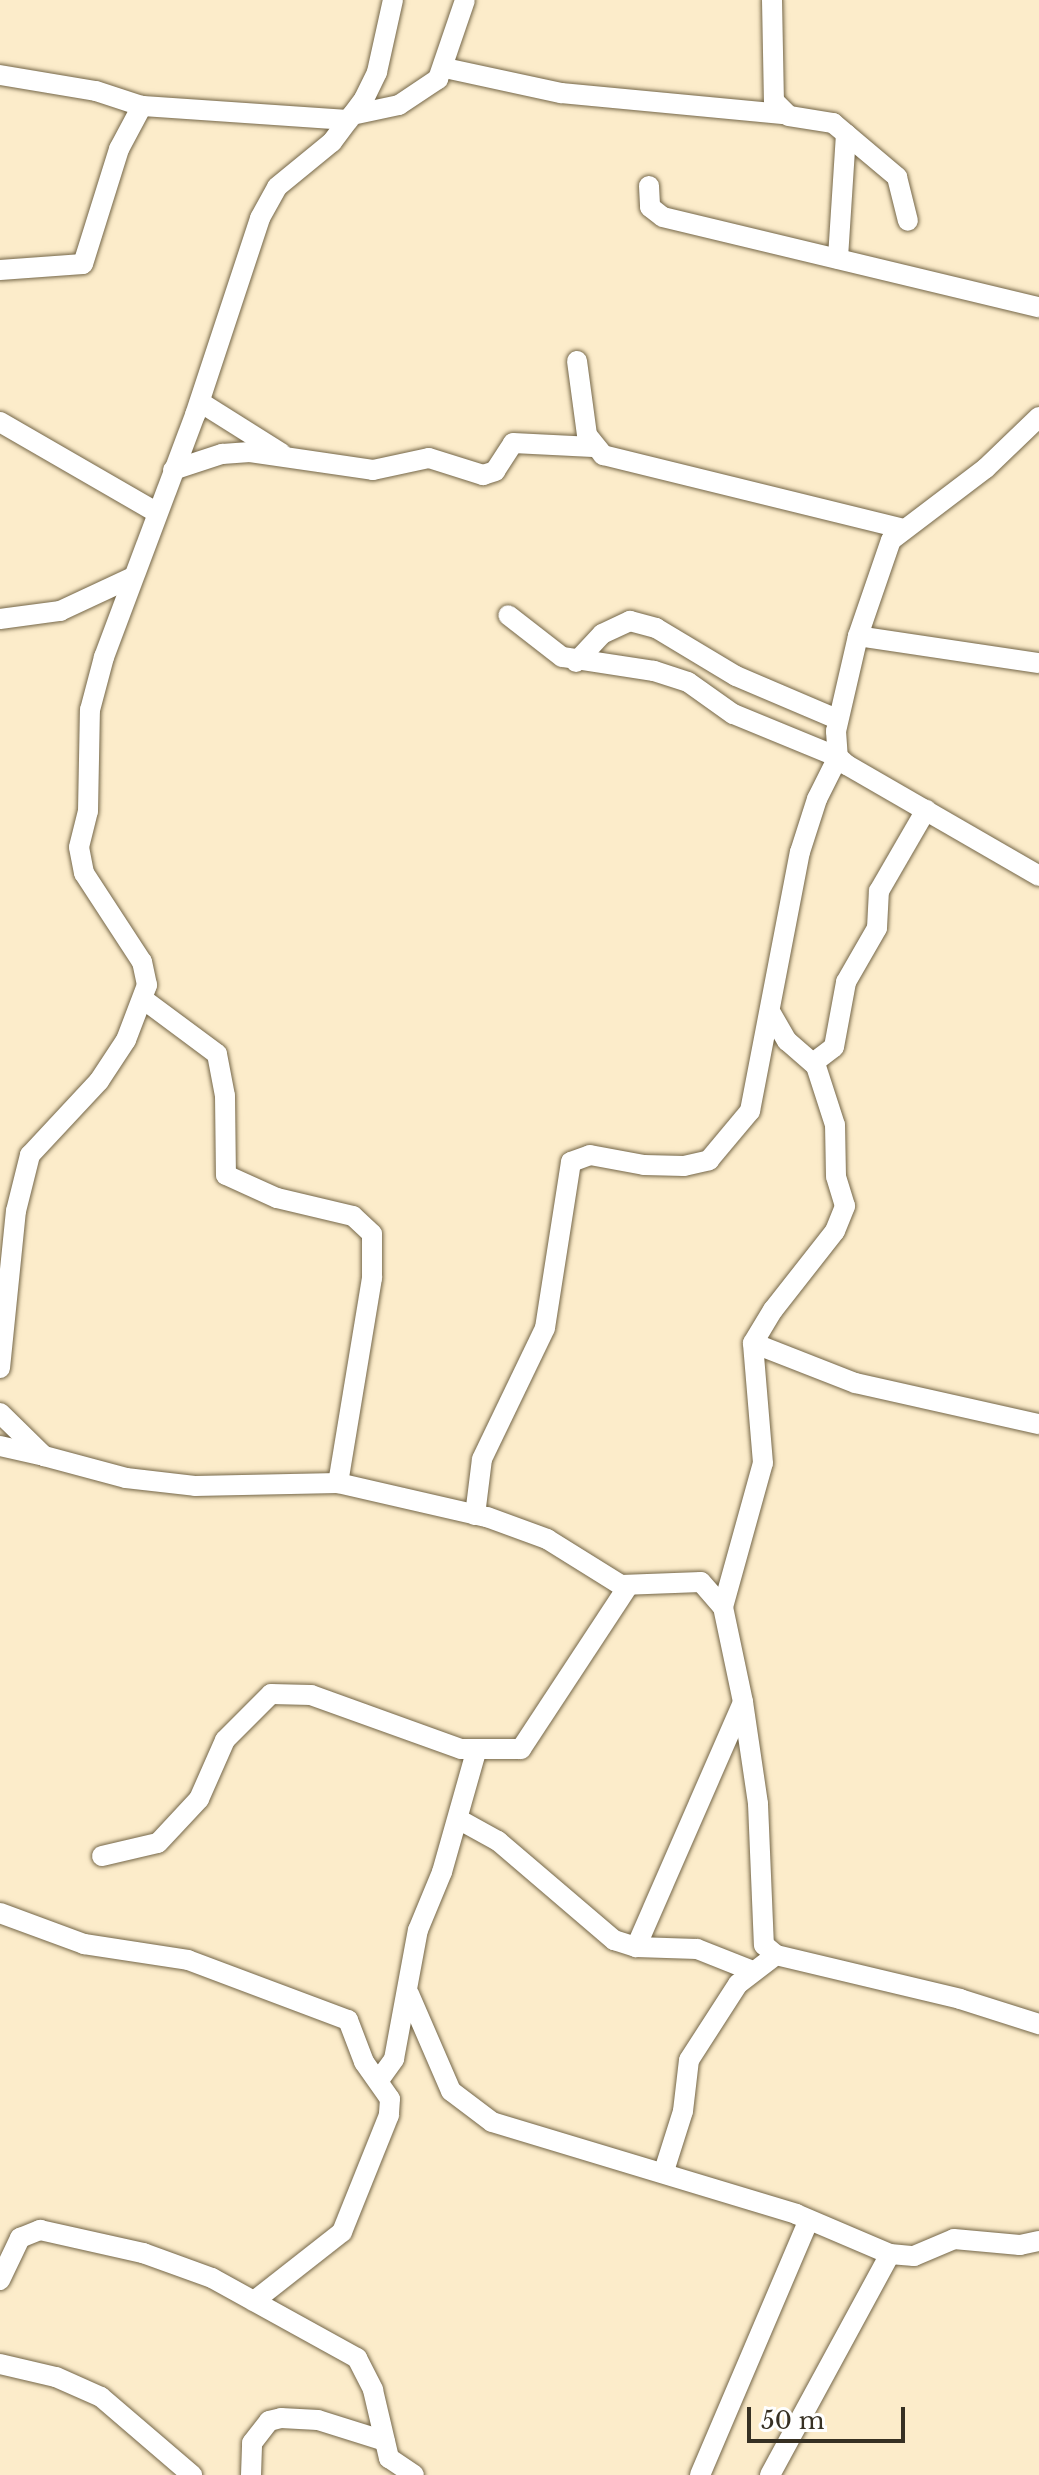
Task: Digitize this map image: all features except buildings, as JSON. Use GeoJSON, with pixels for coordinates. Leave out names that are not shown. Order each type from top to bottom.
{"type":"FeatureCollection","features":[{"type":"Feature","properties":{"kind":"street"},"geometry":{"type":"LineString","coordinates":[[0,1368],[16,1211],[30,1155],[99,1081],[126,1040],[143,999],[142,962],[84,873],[79,847],[88,811],[90,710],[133,577],[200,402],[267,202],[350,118],[377,72],[393,0]]}},
{"type":"Feature","properties":{"kind":"street"},"geometry":{"type":"LineString","coordinates":[[0,75],[96,91],[142,106],[350,118],[399,105],[429,87],[445,68],[465,0]]}},
{"type":"Feature","properties":{"kind":"street"},"geometry":{"type":"LineString","coordinates":[[772,0],[772,93],[785,114]]}},
{"type":"Feature","properties":{"kind":"street"},"geometry":{"type":"LineString","coordinates":[[445,68],[561,93],[785,114],[833,123],[897,177],[908,221]]}},
{"type":"Feature","properties":{"kind":"street"},"geometry":{"type":"LineString","coordinates":[[0,270],[83,264],[119,149],[142,106]]}},
{"type":"Feature","properties":{"kind":"street"},"geometry":{"type":"LineString","coordinates":[[838,259],[846,134]]}},
{"type":"Feature","properties":{"kind":"street"},"geometry":{"type":"LineString","coordinates":[[649,186],[650,207],[658,215],[1039,307]]}},
{"type":"Feature","properties":{"kind":"street"},"geometry":{"type":"LineString","coordinates":[[577,361],[593,447]]}},
{"type":"Feature","properties":{"kind":"street"},"geometry":{"type":"LineString","coordinates":[[200,402],[284,455]]}},
{"type":"Feature","properties":{"kind":"street"},"geometry":{"type":"LineString","coordinates":[[475,1515],[482,1459],[545,1328],[571,1162],[590,1155],[644,1165],[684,1166],[709,1160],[750,1111],[800,852],[817,799],[838,757],[837,719],[858,636],[885,554],[901,528],[986,468],[1039,417]]}},
{"type":"Feature","properties":{"kind":"street"},"geometry":{"type":"LineString","coordinates":[[0,422],[156,512]]}},
{"type":"Feature","properties":{"kind":"street"},"geometry":{"type":"LineString","coordinates":[[173,470],[222,454],[284,455],[373,470],[429,458],[483,475],[495,471],[513,443],[593,447],[622,461],[901,528]]}},
{"type":"Feature","properties":{"kind":"street"},"geometry":{"type":"LineString","coordinates":[[0,619],[29,618],[85,603],[133,577]]}},
{"type":"Feature","properties":{"kind":"street"},"geometry":{"type":"LineString","coordinates":[[508,615],[549,650],[576,662],[654,671],[688,682],[733,714],[838,757],[1039,876]]}},
{"type":"Feature","properties":{"kind":"street"},"geometry":{"type":"LineString","coordinates":[[576,662],[602,634],[630,621],[656,628],[736,676],[837,719]]}},
{"type":"Feature","properties":{"kind":"street"},"geometry":{"type":"LineString","coordinates":[[858,636],[1039,663]]}},
{"type":"Feature","properties":{"kind":"street"},"geometry":{"type":"LineString","coordinates":[[813,1063],[834,1047],[846,982],[877,928],[879,891],[926,810]]}},
{"type":"Feature","properties":{"kind":"street"},"geometry":{"type":"LineString","coordinates":[[143,999],[217,1054],[225,1096],[226,1175],[277,1198],[353,1216],[372,1234],[372,1278],[338,1483]]}},
{"type":"Feature","properties":{"kind":"street"},"geometry":{"type":"LineString","coordinates":[[770,1011],[787,1041],[813,1063],[835,1125],[836,1176],[845,1206],[835,1231],[753,1343],[763,1463],[723,1607],[743,1702],[758,1804],[761,1932],[764,1945],[776,1955],[1039,2024]]}},
{"type":"Feature","properties":{"kind":"street"},"geometry":{"type":"LineString","coordinates":[[753,1343],[855,1383],[1039,1424]]}},
{"type":"Feature","properties":{"kind":"street"},"geometry":{"type":"LineString","coordinates":[[0,1413],[44,1456]]}},
{"type":"Feature","properties":{"kind":"street"},"geometry":{"type":"LineString","coordinates":[[0,1446],[169,1484],[338,1483],[475,1515],[547,1539],[603,1578],[628,1586],[701,1582],[723,1607]]}},
{"type":"Feature","properties":{"kind":"street"},"geometry":{"type":"LineString","coordinates":[[102,1856],[158,1843],[199,1799],[225,1740],[271,1694],[311,1695],[476,1752],[514,1752],[526,1744],[628,1586]]}},
{"type":"Feature","properties":{"kind":"street"},"geometry":{"type":"LineString","coordinates":[[636,1947],[743,1702]]}},
{"type":"Feature","properties":{"kind":"street"},"geometry":{"type":"LineString","coordinates":[[379,2080],[394,2059],[409,1994],[418,1930],[458,1819],[476,1752]]}},
{"type":"Feature","properties":{"kind":"street"},"geometry":{"type":"LineString","coordinates":[[458,1819],[498,1841],[614,1940],[636,1947],[697,1949],[750,1970]]}},
{"type":"Feature","properties":{"kind":"street"},"geometry":{"type":"LineString","coordinates":[[0,1913],[84,1944],[188,1960],[343,2015],[364,2062],[390,2099],[389,2115],[346,2227],[254,2301]]}},
{"type":"Feature","properties":{"kind":"street"},"geometry":{"type":"LineString","coordinates":[[664,2171],[683,2111],[689,2060],[750,1970],[776,1955]]}},
{"type":"Feature","properties":{"kind":"street"},"geometry":{"type":"LineString","coordinates":[[409,1994],[440,2072],[473,2111],[541,2140],[664,2171],[809,2220],[890,2254],[914,2256],[954,2239],[1020,2245],[1039,2241]]}},
{"type":"Feature","properties":{"kind":"street"},"geometry":{"type":"LineString","coordinates":[[700,2475],[809,2220]]}},
{"type":"Feature","properties":{"kind":"street"},"geometry":{"type":"LineString","coordinates":[[0,2280],[20,2238],[40,2230],[170,2260],[254,2301],[357,2358],[373,2390],[393,2463],[414,2475]]}},
{"type":"Feature","properties":{"kind":"street"},"geometry":{"type":"LineString","coordinates":[[770,2475],[890,2254]]}},
{"type":"Feature","properties":{"kind":"street"},"geometry":{"type":"LineString","coordinates":[[0,2364],[56,2377],[101,2397],[192,2475]]}},
{"type":"Feature","properties":{"kind":"street"},"geometry":{"type":"LineString","coordinates":[[251,2475],[252,2443],[269,2421],[281,2418],[318,2420],[385,2441]]}}]}
